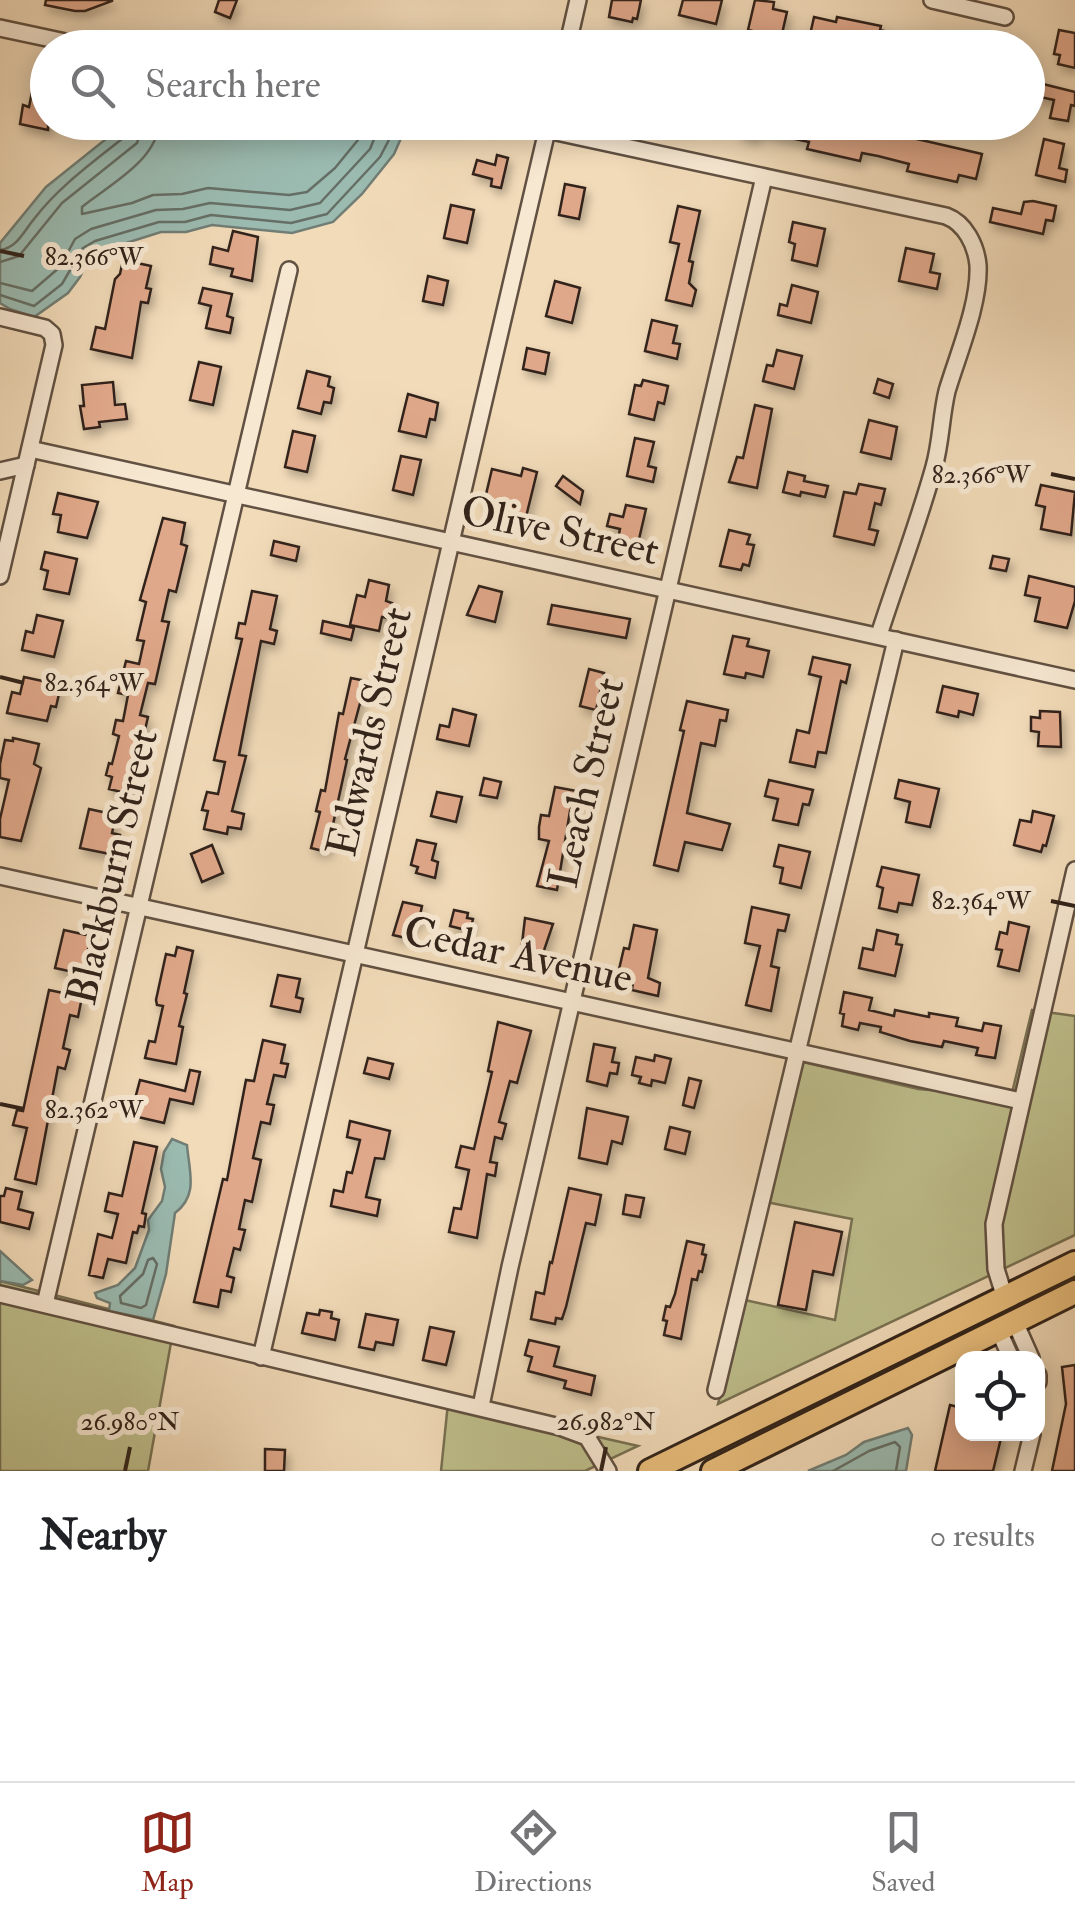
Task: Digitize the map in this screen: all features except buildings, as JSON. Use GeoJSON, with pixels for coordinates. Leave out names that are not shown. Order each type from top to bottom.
{"type":"FeatureCollection","features":[{"type":"Feature","properties":{"kind":"main road"},"geometry":{"type":"LineString","coordinates":[[650,1471],[1075,1264]]}},
{"type":"Feature","properties":{"kind":"main road"},"geometry":{"type":"LineString","coordinates":[[714,1471],[1075,1292]]}},
{"type":"Feature","properties":{"kind":"street"},"geometry":{"type":"LineString","coordinates":[[570,30],[578,0]]}},
{"type":"Feature","properties":{"kind":"street"},"geometry":{"type":"LineString","coordinates":[[932,0],[1005,17]]}},
{"type":"Feature","properties":{"kind":"street"},"geometry":{"type":"LineString","coordinates":[[0,28],[30,34]]}},
{"type":"Feature","properties":{"kind":"street","name":"Edwards Street"},"geometry":{"type":"LineString","coordinates":[[261,1356],[545,140]]}},
{"type":"Feature","properties":{"kind":"street"},"geometry":{"type":"LineString","coordinates":[[607,140],[946,216],[960,224],[974,246],[977,279],[941,415],[936,462],[887,637],[796,1052],[716,1390]]}},
{"type":"Feature","properties":{"kind":"street","name":"Leach Street"},"geometry":{"type":"LineString","coordinates":[[481,1406],[764,177]]}},
{"type":"Feature","properties":{"kind":"street","name":"Blackburn Street"},"geometry":{"type":"LineString","coordinates":[[45,1304],[289,270]]}},
{"type":"Feature","properties":{"kind":"street"},"geometry":{"type":"LineString","coordinates":[[0,317],[45,328],[52,334],[54,345],[0,576]]}},
{"type":"Feature","properties":{"kind":"street","name":"Olive Street"},"geometry":{"type":"LineString","coordinates":[[30,448],[1075,680]]}},
{"type":"Feature","properties":{"kind":"street"},"geometry":{"type":"LineString","coordinates":[[0,471],[26,465]]}},
{"type":"Feature","properties":{"kind":"street"},"geometry":{"type":"LineString","coordinates":[[1004,1298],[996,1269],[994,1224],[1075,870]]}},
{"type":"Feature","properties":{"kind":"street","name":"Cedar Avenue"},"geometry":{"type":"LineString","coordinates":[[0,876],[1021,1102]]}},
{"type":"Feature","properties":{"kind":"street"},"geometry":{"type":"LineString","coordinates":[[0,1294],[560,1426],[586,1437],[608,1471]]}},
{"type":"Feature","properties":{"kind":"street"},"geometry":{"type":"LineString","coordinates":[[1007,1326],[1010,1351]]}},
{"type":"Feature","properties":{"kind":"street"},"geometry":{"type":"LineString","coordinates":[[1007,1326],[1027,1351]]}},
{"type":"Feature","properties":{"kind":"street"},"geometry":{"type":"LineString","coordinates":[[1023,1471],[1030,1441]]}},
{"type":"Feature","properties":{"kind":"green space"},"geometry":{"type":"Polygon","coordinates":[[[1032,1010],[1075,1016],[1075,1235],[718,1404],[745,1300],[835,1320],[852,1219],[766,1202],[795,1060],[918,1089],[1011,1097],[1032,1010]]]}},
{"type":"Feature","properties":{"kind":"green space"},"geometry":{"type":"Polygon","coordinates":[[[0,1281],[174,1326],[148,1471],[0,1471],[0,1281]]]}},
{"type":"Feature","properties":{"kind":"green space"},"geometry":{"type":"Polygon","coordinates":[[[448,1403],[638,1446],[585,1471],[441,1471],[448,1403]]]}},
{"type":"Feature","properties":{"kind":"water"},"geometry":{"type":"Polygon","coordinates":[[[105,140],[400,140],[394,154],[362,194],[333,222],[292,233],[212,225],[186,232],[161,232],[91,254],[68,293],[34,317],[0,303],[0,243],[46,187],[105,140]]]}},
{"type":"Feature","properties":{"kind":"water"},"geometry":{"type":"Polygon","coordinates":[[[172,1139],[187,1145],[190,1190],[175,1213],[166,1274],[153,1320],[109,1311],[110,1303],[97,1298],[95,1293],[118,1285],[135,1268],[149,1230],[148,1220],[162,1201],[165,1187],[161,1169],[164,1152],[172,1139]]]}},
{"type":"Feature","properties":{"kind":"water"},"geometry":{"type":"Polygon","coordinates":[[[0,1251],[32,1280],[23,1285],[0,1281],[0,1251]]]}},
{"type":"Feature","properties":{"kind":"water"},"geometry":{"type":"Polygon","coordinates":[[[908,1428],[912,1435],[906,1471],[808,1471],[846,1455],[864,1442],[908,1428]]]}}]}
